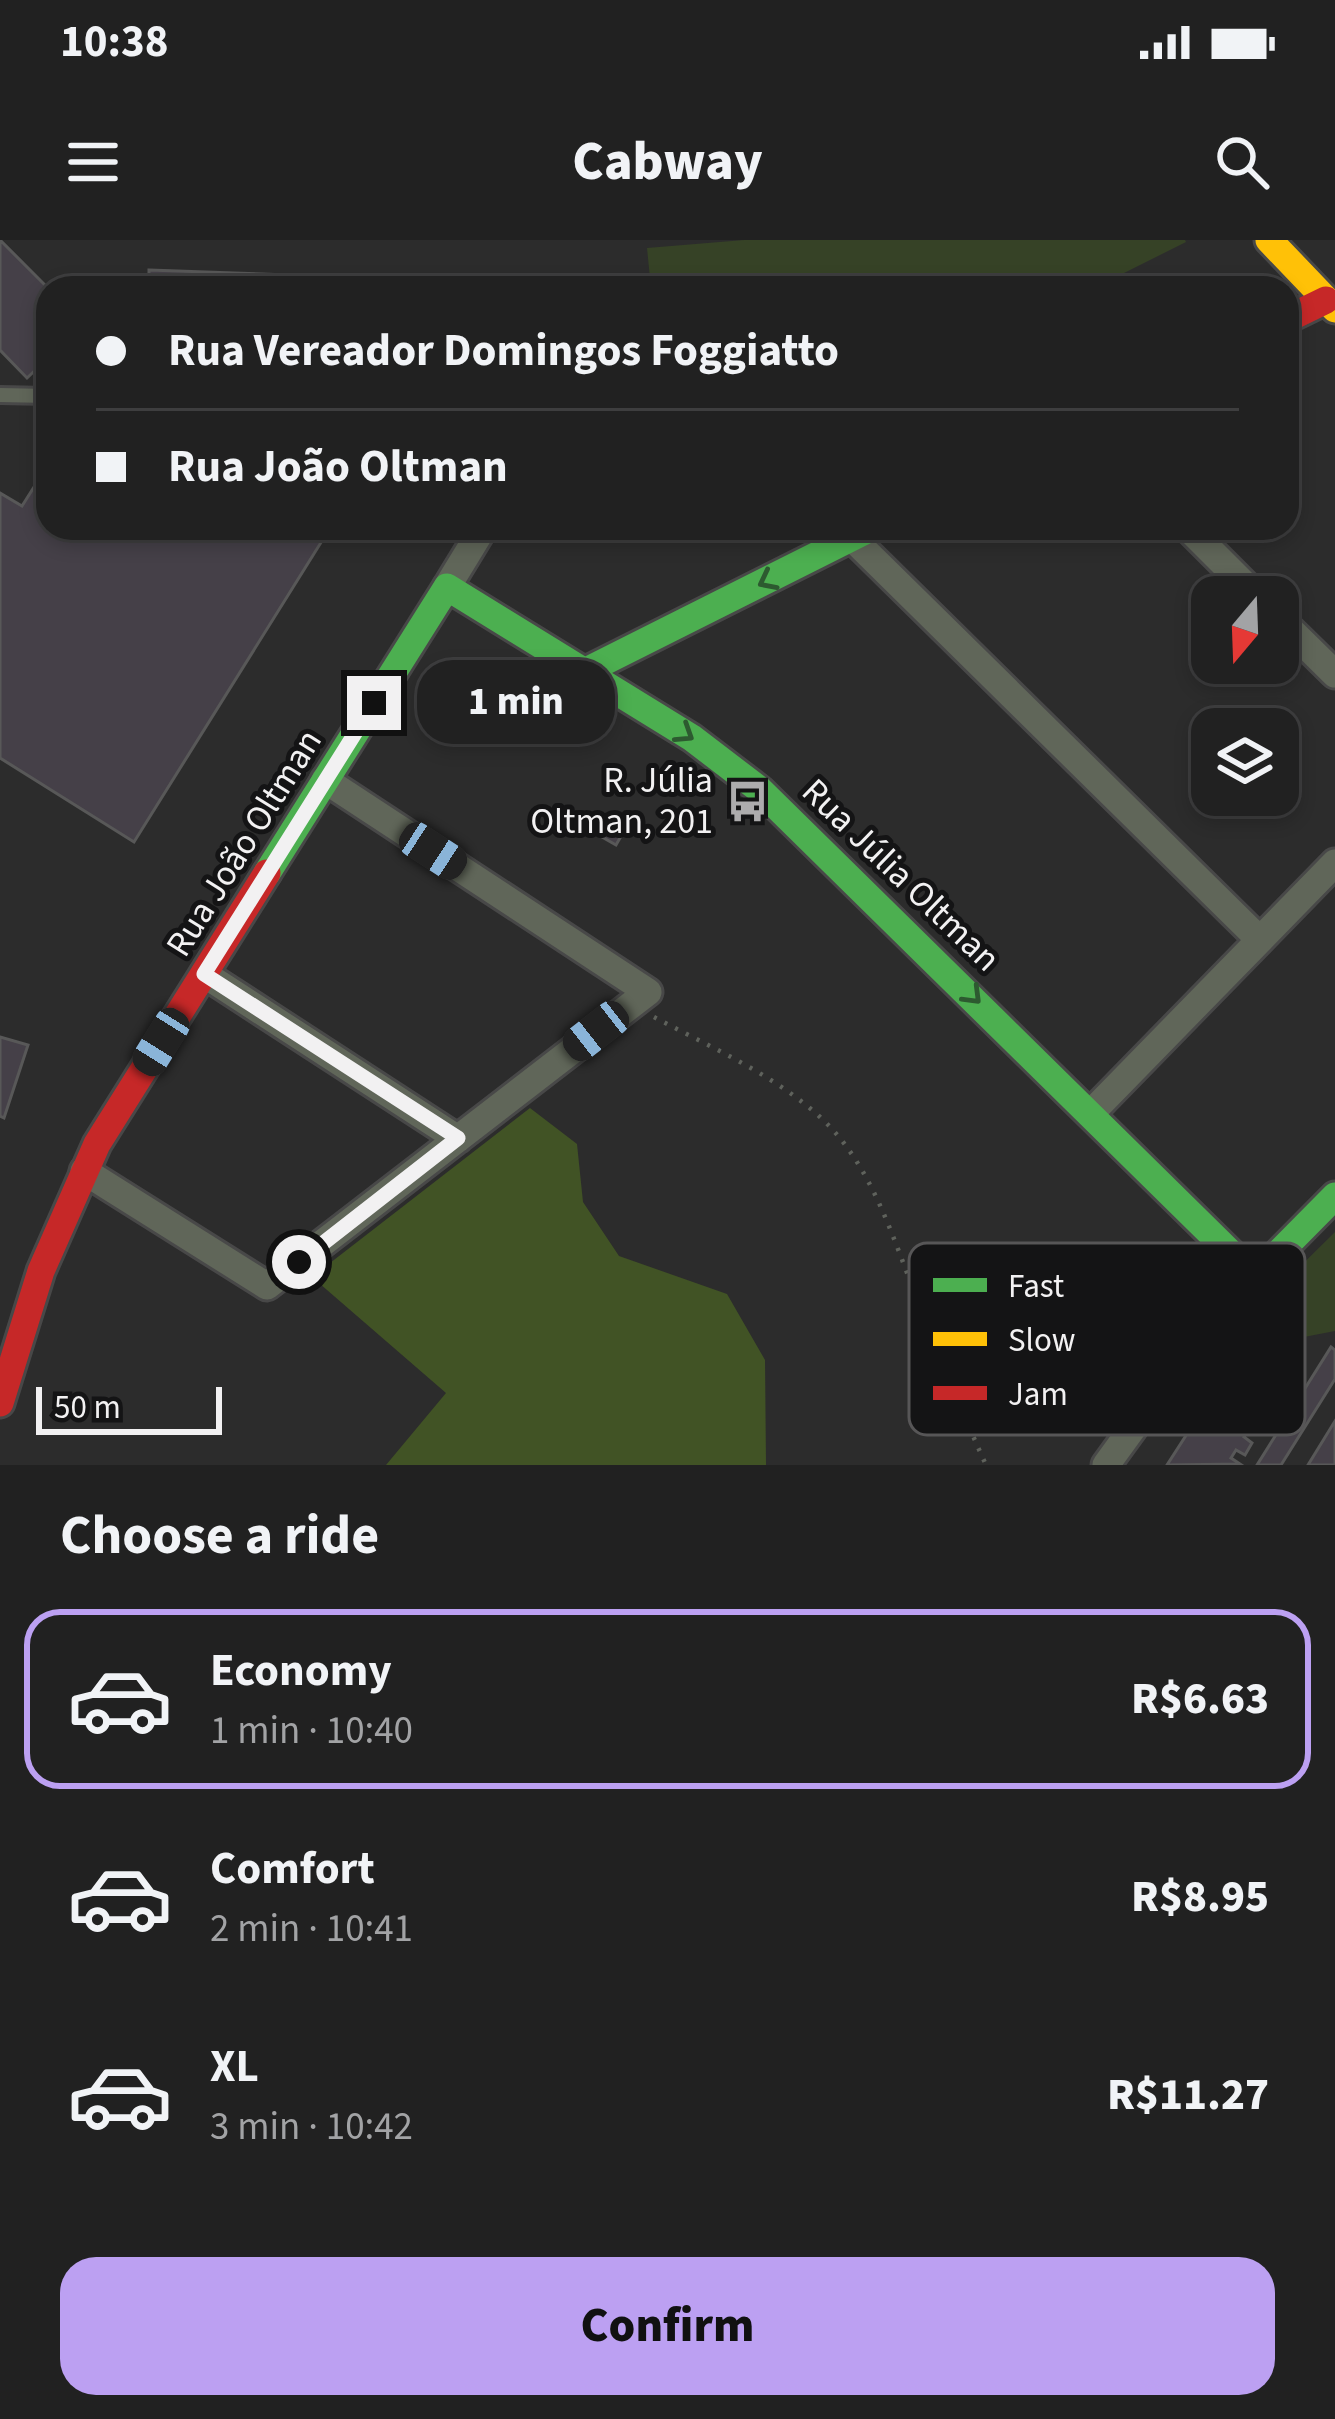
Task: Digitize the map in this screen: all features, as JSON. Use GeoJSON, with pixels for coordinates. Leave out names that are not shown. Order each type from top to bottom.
{"type":"FeatureCollection","features":[{"type":"Feature","properties":{"kind":"street"},"geometry":{"type":"LineString","coordinates":[[1269,240],[1330,305]]}},
{"type":"Feature","properties":{"kind":"street"},"geometry":{"type":"LineString","coordinates":[[1310,240],[1306,258],[1330,305]]}},
{"type":"Feature","properties":{"kind":"street"},"geometry":{"type":"LineString","coordinates":[[1299,316],[1330,305]]}},
{"type":"Feature","properties":{"kind":"street","name":"Rua João Oltman"},"geometry":{"type":"LineString","coordinates":[[0,1403],[27,1315],[84,1171],[476,540]]}},
{"type":"Feature","properties":{"kind":"street"},"geometry":{"type":"LineString","coordinates":[[586,671],[847,540]]}},
{"type":"Feature","properties":{"kind":"street"},"geometry":{"type":"LineString","coordinates":[[868,540],[1260,940]]}},
{"type":"Feature","properties":{"kind":"street"},"geometry":{"type":"LineString","coordinates":[[1200,540],[1236,576]]}},
{"type":"Feature","properties":{"kind":"street","name":"Rua Júlia Oltman"},"geometry":{"type":"LineString","coordinates":[[447,587],[692,738],[760,790],[1221,1243]]}},
{"type":"Feature","properties":{"kind":"street"},"geometry":{"type":"LineString","coordinates":[[1299,639],[1335,674]]}},
{"type":"Feature","properties":{"kind":"street"},"geometry":{"type":"LineString","coordinates":[[84,1171],[267,1286],[639,998],[326,780]]}},
{"type":"Feature","properties":{"kind":"street"},"geometry":{"type":"LineString","coordinates":[[1090,1112],[1335,863]]}},
{"type":"Feature","properties":{"kind":"street"},"geometry":{"type":"LineString","coordinates":[[204,974],[458,1138]]}},
{"type":"Feature","properties":{"kind":"street"},"geometry":{"type":"LineString","coordinates":[[1289,1243],[1335,1196]]}},
{"type":"Feature","properties":{"kind":"street"},"geometry":{"type":"LineString","coordinates":[[1106,1465],[1128,1435]]}},
{"type":"Feature","properties":{"kind":"lane"},"geometry":{"type":"LineString","coordinates":[[0,395],[36,396]]}},
{"type":"Feature","properties":{"kind":"path"},"geometry":{"type":"LineString","coordinates":[[639,998],[793,1095],[821,1118],[867,1178],[909,1276]]}},
{"type":"Feature","properties":{"kind":"path"},"geometry":{"type":"LineString","coordinates":[[974,1435],[986,1465]]}},
{"type":"Feature","properties":{"kind":"green space"},"geometry":{"type":"Polygon","coordinates":[[[744,240],[1186,242],[1118,276],[650,276],[647,248],[744,240]]]}},
{"type":"Feature","properties":{"kind":"green space"},"geometry":{"type":"Polygon","coordinates":[[[530,1108],[577,1144],[583,1202],[619,1256],[727,1294],[765,1360],[766,1465],[386,1465],[446,1393],[312,1277],[530,1108]]]}},
{"type":"Feature","properties":{"kind":"green space"},"geometry":{"type":"Polygon","coordinates":[[[1335,1232],[1335,1331],[1305,1337],[1305,1262],[1335,1232]]]}},
{"type":"Feature","properties":{"kind":"building"},"geometry":{"type":"Polygon","coordinates":[[[0,240],[36,276],[36,369],[27,378],[0,350],[0,240]]]}},
{"type":"Feature","properties":{"kind":"building"},"geometry":{"type":"Polygon","coordinates":[[[149,270],[318,276],[149,276],[149,270]]]}},
{"type":"Feature","properties":{"kind":"building"},"geometry":{"type":"Polygon","coordinates":[[[36,484],[36,540],[323,540],[134,842],[0,758],[0,493],[22,506],[36,484]]]}},
{"type":"Feature","properties":{"kind":"building"},"geometry":{"type":"Polygon","coordinates":[[[603,819],[624,831],[616,845],[595,833],[603,819]]]}},
{"type":"Feature","properties":{"kind":"building"},"geometry":{"type":"Polygon","coordinates":[[[0,1037],[28,1045],[4,1118],[0,1116],[0,1037]]]}},
{"type":"Feature","properties":{"kind":"building"},"geometry":{"type":"Polygon","coordinates":[[[1331,1347],[1335,1379],[1305,1427],[1305,1388],[1331,1347]]]}},
{"type":"Feature","properties":{"kind":"building"},"geometry":{"type":"Polygon","coordinates":[[[1335,1421],[1335,1465],[1308,1465],[1335,1421]]]}},
{"type":"Feature","properties":{"kind":"building"},"geometry":{"type":"Polygon","coordinates":[[[1186,1435],[1245,1435],[1252,1443],[1245,1455],[1236,1450],[1231,1458],[1240,1464],[1167,1465],[1186,1435]]]}},
{"type":"Feature","properties":{"kind":"building"},"geometry":{"type":"Polygon","coordinates":[[[1276,1435],[1300,1435],[1281,1465],[1257,1465],[1276,1435]]]}},
{"type":"Feature","properties":{"kind":"traffic: fast"},"geometry":{"type":"LineString","coordinates":[[586,671],[847,540]]}},
{"type":"Feature","properties":{"kind":"traffic: fast"},"geometry":{"type":"LineString","coordinates":[[267,873],[447,587],[692,738],[760,790],[1220,1243]]}},
{"type":"Feature","properties":{"kind":"traffic: fast"},"geometry":{"type":"LineString","coordinates":[[1289,1243],[1335,1196]]}},
{"type":"Feature","properties":{"kind":"traffic: slow"},"geometry":{"type":"LineString","coordinates":[[1269,240],[1335,309]]}},
{"type":"Feature","properties":{"kind":"traffic: jam"},"geometry":{"type":"LineString","coordinates":[[1299,313],[1326,300]]}},
{"type":"Feature","properties":{"kind":"traffic: jam"},"geometry":{"type":"LineString","coordinates":[[0,1403],[41,1271],[97,1144],[267,873]]}},
{"type":"Feature","properties":{"kind":"place","name":"R. Júlia Oltman, 201"},"geometry":{"type":"Point","coordinates":[747,801]}},
{"type":"Feature","properties":{"kind":"route"},"geometry":{"type":"LineString","coordinates":[[299,1262],[458,1138],[204,974],[374,703]]}}]}
